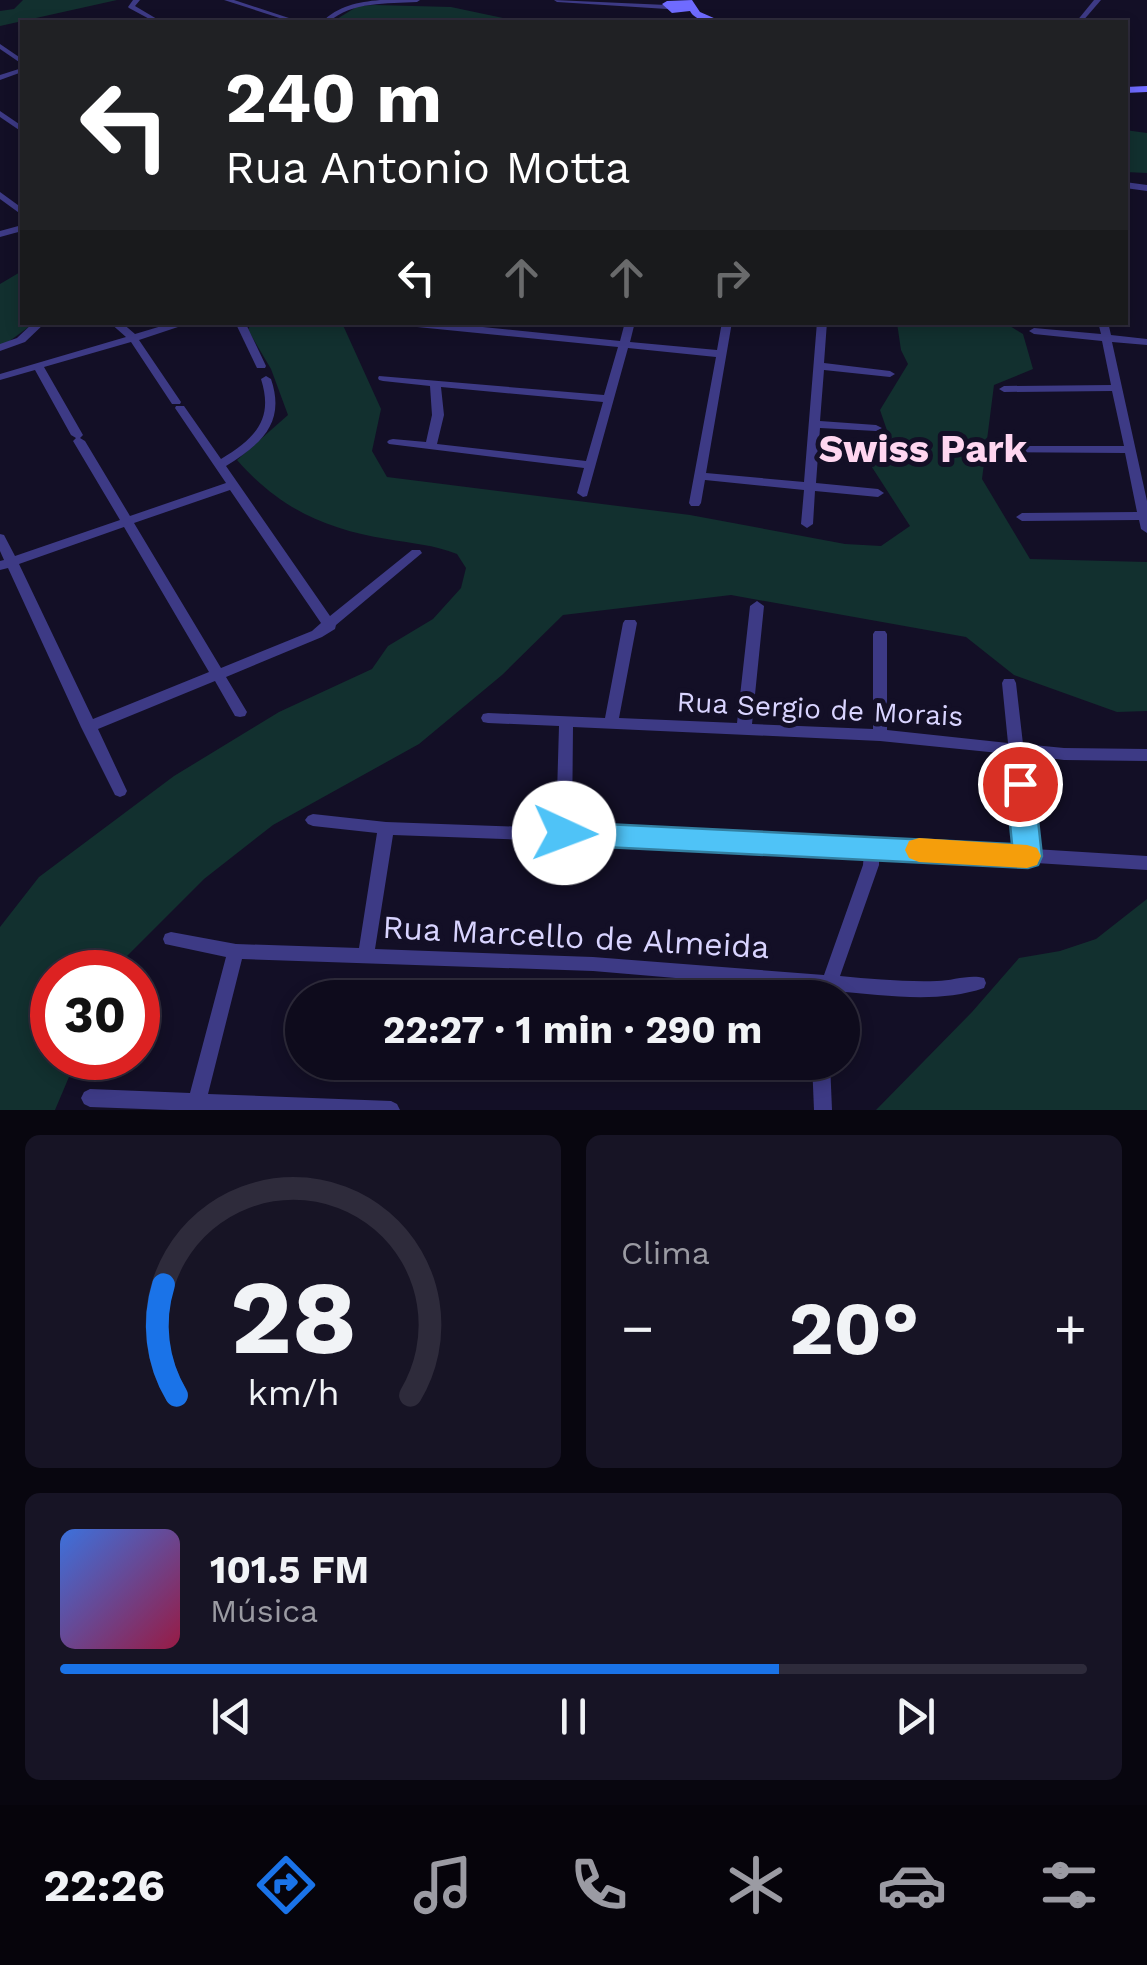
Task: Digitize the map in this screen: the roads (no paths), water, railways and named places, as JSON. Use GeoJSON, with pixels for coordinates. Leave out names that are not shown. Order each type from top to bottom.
{"type":"FeatureCollection","features":[{"type":"Feature","properties":{"kind":"main road"},"geometry":{"type":"LineString","coordinates":[[683,4],[711,20]]}},
{"type":"Feature","properties":{"kind":"street"},"geometry":{"type":"LineString","coordinates":[[138,0],[131,7],[156,20]]}},
{"type":"Feature","properties":{"kind":"street"},"geometry":{"type":"LineString","coordinates":[[226,0],[291,20]]}},
{"type":"Feature","properties":{"kind":"street"},"geometry":{"type":"LineString","coordinates":[[327,20],[331,14],[350,6],[417,0]]}},
{"type":"Feature","properties":{"kind":"street"},"geometry":{"type":"LineString","coordinates":[[558,0],[683,4]]}},
{"type":"Feature","properties":{"kind":"street"},"geometry":{"type":"LineString","coordinates":[[1082,20],[1098,0]]}},
{"type":"Feature","properties":{"kind":"street"},"geometry":{"type":"LineString","coordinates":[[340,3],[350,6]]}},
{"type":"Feature","properties":{"kind":"street"},"geometry":{"type":"LineString","coordinates":[[0,46],[20,64]]}},
{"type":"Feature","properties":{"kind":"street"},"geometry":{"type":"LineString","coordinates":[[0,113],[20,128]]}},
{"type":"Feature","properties":{"kind":"street"},"geometry":{"type":"LineString","coordinates":[[0,195],[20,210]]}},
{"type":"Feature","properties":{"kind":"street"},"geometry":{"type":"LineString","coordinates":[[0,348],[21,340],[38,325]]}},
{"type":"Feature","properties":{"kind":"street"},"geometry":{"type":"LineString","coordinates":[[118,325],[133,338],[330,626]]}},
{"type":"Feature","properties":{"kind":"street"},"geometry":{"type":"LineString","coordinates":[[0,378],[178,325]]}},
{"type":"Feature","properties":{"kind":"street"},"geometry":{"type":"LineString","coordinates":[[244,325],[261,366]]}},
{"type":"Feature","properties":{"kind":"street"},"geometry":{"type":"LineString","coordinates":[[444,325],[721,354]]}},
{"type":"Feature","properties":{"kind":"street"},"geometry":{"type":"LineString","coordinates":[[528,335],[531,325]]}},
{"type":"Feature","properties":{"kind":"street"},"geometry":{"type":"LineString","coordinates":[[584,493],[629,325]]}},
{"type":"Feature","properties":{"kind":"street"},"geometry":{"type":"LineString","coordinates":[[695,503],[726,325]]}},
{"type":"Feature","properties":{"kind":"street"},"geometry":{"type":"LineString","coordinates":[[808,524],[822,325]]}},
{"type":"Feature","properties":{"kind":"street"},"geometry":{"type":"LineString","coordinates":[[1022,518],[1145,523],[1104,325]]}},
{"type":"Feature","properties":{"kind":"street"},"geometry":{"type":"LineString","coordinates":[[1034,332],[1147,342]]}},
{"type":"Feature","properties":{"kind":"street"},"geometry":{"type":"LineString","coordinates":[[39,366],[240,712]]}},
{"type":"Feature","properties":{"kind":"street"},"geometry":{"type":"LineString","coordinates":[[819,366],[890,374]]}},
{"type":"Feature","properties":{"kind":"street"},"geometry":{"type":"LineString","coordinates":[[383,378],[608,399]]}},
{"type":"Feature","properties":{"kind":"street"},"geometry":{"type":"LineString","coordinates":[[220,464],[245,450],[266,428],[273,404],[266,379]]}},
{"type":"Feature","properties":{"kind":"street"},"geometry":{"type":"LineString","coordinates":[[431,444],[438,416],[435,383]]}},
{"type":"Feature","properties":{"kind":"street"},"geometry":{"type":"LineString","coordinates":[[1004,389],[1118,388]]}},
{"type":"Feature","properties":{"kind":"street"},"geometry":{"type":"LineString","coordinates":[[815,424],[876,428]]}},
{"type":"Feature","properties":{"kind":"street"},"geometry":{"type":"LineString","coordinates":[[394,442],[591,465]]}},
{"type":"Feature","properties":{"kind":"street"},"geometry":{"type":"LineString","coordinates":[[996,450],[1132,450]]}},
{"type":"Feature","properties":{"kind":"street"},"geometry":{"type":"LineString","coordinates":[[701,476],[878,493]]}},
{"type":"Feature","properties":{"kind":"street"},"geometry":{"type":"LineString","coordinates":[[5,564],[232,485]]}},
{"type":"Feature","properties":{"kind":"street"},"geometry":{"type":"LineString","coordinates":[[0,538],[5,564],[120,791]]}},
{"type":"Feature","properties":{"kind":"street"},"geometry":{"type":"LineString","coordinates":[[88,727],[330,626],[416,554]]}},
{"type":"Feature","properties":{"kind":"street"},"geometry":{"type":"LineString","coordinates":[[744,729],[756,606]]}},
{"type":"Feature","properties":{"kind":"street"},"geometry":{"type":"LineString","coordinates":[[611,722],[630,623]]}},
{"type":"Feature","properties":{"kind":"street"},"geometry":{"type":"LineString","coordinates":[[880,634],[880,735]]}},
{"type":"Feature","properties":{"kind":"street"},"geometry":{"type":"LineString","coordinates":[[1009,683],[1028,856]]}},
{"type":"Feature","properties":{"kind":"street","name":"Rua Sergio de Morais"},"geometry":{"type":"LineString","coordinates":[[488,718],[880,735],[1064,754],[1147,755]]}},
{"type":"Feature","properties":{"kind":"street"},"geometry":{"type":"LineString","coordinates":[[564,833],[566,721]]}},
{"type":"Feature","properties":{"kind":"street"},"geometry":{"type":"LineString","coordinates":[[314,820],[386,828],[872,846],[1147,863]]}},
{"type":"Feature","properties":{"kind":"street"},"geometry":{"type":"LineString","coordinates":[[366,955],[386,828]]}},
{"type":"Feature","properties":{"kind":"street"},"geometry":{"type":"LineString","coordinates":[[829,980],[867,878],[872,846]]}},
{"type":"Feature","properties":{"kind":"street","name":"Rua Marcello de Almeida"},"geometry":{"type":"LineString","coordinates":[[171,939],[236,951],[720,972],[764,980]]}},
{"type":"Feature","properties":{"kind":"street"},"geometry":{"type":"LineString","coordinates":[[197,1101],[236,951]]}},
{"type":"Feature","properties":{"kind":"street","name":"Rua Marcello de Almeida"},"geometry":{"type":"LineString","coordinates":[[860,990],[942,989],[978,984]]}},
{"type":"Feature","properties":{"kind":"street"},"geometry":{"type":"LineString","coordinates":[[821,1080],[823,1110]]}},
{"type":"Feature","properties":{"kind":"street"},"geometry":{"type":"LineString","coordinates":[[90,1098],[391,1110]]}},
{"type":"Feature","properties":{"kind":"district","name":"Swiss Park"},"geometry":{"type":"Point","coordinates":[923,449]}}]}
